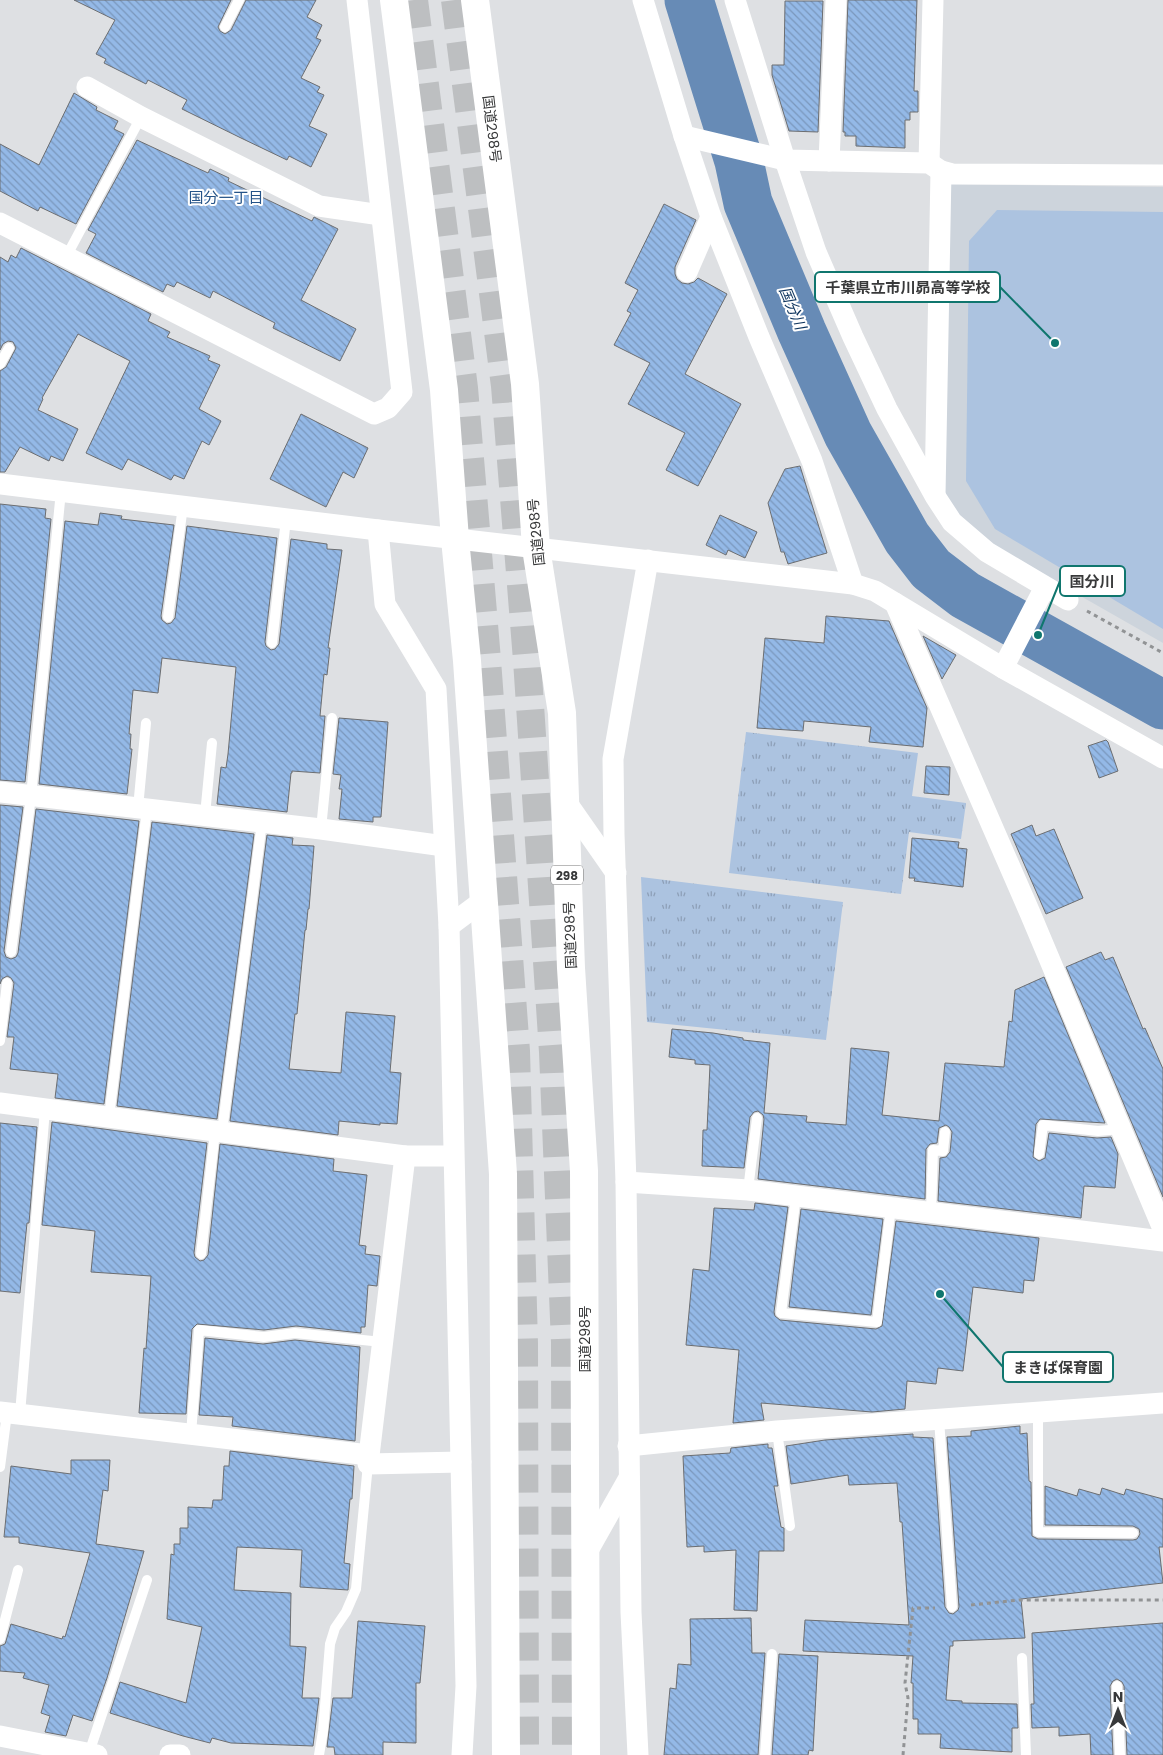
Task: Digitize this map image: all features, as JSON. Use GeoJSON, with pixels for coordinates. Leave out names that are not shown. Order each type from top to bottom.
{"type":"FeatureCollection","features":[{"type":"Feature","properties":{"kind":"highway"},"geometry":{"type":"LineString","coordinates":[[394,0],[444,390],[455,539],[467,661],[503,1174],[506,1755]]}},
{"type":"Feature","properties":{"kind":"highway","name":"国道298号"},"geometry":{"type":"LineString","coordinates":[[475,0],[525,384],[536,548],[562,713],[571,968],[584,1171],[586,1755]]}},
{"type":"Feature","properties":{"kind":"street"},"geometry":{"type":"LineString","coordinates":[[0,223],[374,414],[388,408],[402,392],[357,0]]}},
{"type":"Feature","properties":{"kind":"street"},"geometry":{"type":"LineString","coordinates":[[643,0],[691,138],[711,217],[758,336],[812,461],[853,584]]}},
{"type":"Feature","properties":{"kind":"street"},"geometry":{"type":"LineString","coordinates":[[735,0],[778,159],[816,252],[887,409],[935,496],[952,522],[987,552],[1042,593],[1068,600]]}},
{"type":"Feature","properties":{"kind":"street"},"geometry":{"type":"LineString","coordinates":[[830,161],[836,0]]}},
{"type":"Feature","properties":{"kind":"street"},"geometry":{"type":"LineString","coordinates":[[933,0],[935,496]]}},
{"type":"Feature","properties":{"kind":"street"},"geometry":{"type":"LineString","coordinates":[[87,87],[141,117],[319,206],[381,215]]}},
{"type":"Feature","properties":{"kind":"street"},"geometry":{"type":"LineString","coordinates":[[691,138],[778,159],[935,166],[952,174],[1163,175]]}},
{"type":"Feature","properties":{"kind":"street"},"geometry":{"type":"LineString","coordinates":[[687,272],[711,217]]}},
{"type":"Feature","properties":{"kind":"street"},"geometry":{"type":"LineString","coordinates":[[0,484],[378,530],[853,584],[875,591],[1006,663],[1163,758]]}},
{"type":"Feature","properties":{"kind":"street"},"geometry":{"type":"LineString","coordinates":[[378,530],[385,604],[436,689],[449,926],[466,1686],[462,1755]]}},
{"type":"Feature","properties":{"kind":"street"},"geometry":{"type":"LineString","coordinates":[[638,1755],[631,1612],[626,1182],[613,758],[648,560]]}},
{"type":"Feature","properties":{"kind":"street"},"geometry":{"type":"LineString","coordinates":[[1006,663],[1042,593]]}},
{"type":"Feature","properties":{"kind":"street"},"geometry":{"type":"LineString","coordinates":[[895,603],[1163,1229]]}},
{"type":"Feature","properties":{"kind":"street"},"geometry":{"type":"LineString","coordinates":[[0,792],[321,829],[444,846]]}},
{"type":"Feature","properties":{"kind":"street"},"geometry":{"type":"LineString","coordinates":[[565,800],[616,874]]}},
{"type":"Feature","properties":{"kind":"street"},"geometry":{"type":"LineString","coordinates":[[449,926],[484,900]]}},
{"type":"Feature","properties":{"kind":"street"},"geometry":{"type":"LineString","coordinates":[[0,1103],[405,1156],[453,1156]]}},
{"type":"Feature","properties":{"kind":"street"},"geometry":{"type":"LineString","coordinates":[[369,1460],[405,1156]]}},
{"type":"Feature","properties":{"kind":"street"},"geometry":{"type":"LineString","coordinates":[[626,1182],[748,1190],[1163,1241]]}},
{"type":"Feature","properties":{"kind":"street"},"geometry":{"type":"LineString","coordinates":[[628,1446],[777,1431],[1163,1403]]}},
{"type":"Feature","properties":{"kind":"street"},"geometry":{"type":"LineString","coordinates":[[9,1413],[192,1434],[369,1460],[461,1462]]}},
{"type":"Feature","properties":{"kind":"street"},"geometry":{"type":"LineString","coordinates":[[586,1554],[629,1478]]}},
{"type":"Feature","properties":{"kind":"street"},"geometry":{"type":"LineString","coordinates":[[0,1736],[93,1754]]}},
{"type":"Feature","properties":{"kind":"street"},"geometry":{"type":"LineString","coordinates":[[170,1755],[180,1755]]}},
{"type":"Feature","properties":{"kind":"lane"},"geometry":{"type":"LineString","coordinates":[[225,27],[239,0]]}},
{"type":"Feature","properties":{"kind":"lane"},"geometry":{"type":"LineString","coordinates":[[66,257],[141,117]]}},
{"type":"Feature","properties":{"kind":"lane"},"geometry":{"type":"LineString","coordinates":[[0,364],[8,348]]}},
{"type":"Feature","properties":{"kind":"lane"},"geometry":{"type":"LineString","coordinates":[[11,952],[31,796],[61,491]]}},
{"type":"Feature","properties":{"kind":"lane"},"geometry":{"type":"LineString","coordinates":[[168,617],[183,506]]}},
{"type":"Feature","properties":{"kind":"lane"},"geometry":{"type":"LineString","coordinates":[[272,644],[286,518]]}},
{"type":"Feature","properties":{"kind":"lane"},"geometry":{"type":"LineString","coordinates":[[321,829],[332,718]]}},
{"type":"Feature","properties":{"kind":"lane"},"geometry":{"type":"LineString","coordinates":[[109,1117],[143,808],[146,723]]}},
{"type":"Feature","properties":{"kind":"lane"},"geometry":{"type":"LineString","coordinates":[[205,815],[212,743]]}},
{"type":"Feature","properties":{"kind":"lane"},"geometry":{"type":"LineString","coordinates":[[201,1254],[262,822]]}},
{"type":"Feature","properties":{"kind":"lane"},"geometry":{"type":"LineString","coordinates":[[0,1041],[7,983]]}},
{"type":"Feature","properties":{"kind":"lane"},"geometry":{"type":"LineString","coordinates":[[0,1467],[9,1413],[45,1109]]}},
{"type":"Feature","properties":{"kind":"lane"},"geometry":{"type":"LineString","coordinates":[[748,1190],[757,1118]]}},
{"type":"Feature","properties":{"kind":"lane"},"geometry":{"type":"LineString","coordinates":[[1039,1154],[1043,1125],[1098,1131],[1121,1129]]}},
{"type":"Feature","properties":{"kind":"lane"},"geometry":{"type":"LineString","coordinates":[[931,1212],[933,1150],[943,1151],[946,1132]]}},
{"type":"Feature","properties":{"kind":"lane"},"geometry":{"type":"LineString","coordinates":[[796,1196],[782,1313],[878,1322],[891,1207]]}},
{"type":"Feature","properties":{"kind":"lane"},"geometry":{"type":"LineString","coordinates":[[192,1434],[200,1330],[264,1337],[295,1333],[382,1342]]}},
{"type":"Feature","properties":{"kind":"lane"},"geometry":{"type":"LineString","coordinates":[[1038,1412],[1038,1532],[1133,1534]]}},
{"type":"Feature","properties":{"kind":"lane"},"geometry":{"type":"LineString","coordinates":[[939,1419],[952,1607]]}},
{"type":"Feature","properties":{"kind":"lane"},"geometry":{"type":"LineString","coordinates":[[777,1431],[790,1526]]}},
{"type":"Feature","properties":{"kind":"lane"},"geometry":{"type":"LineString","coordinates":[[319,1755],[323,1731],[330,1644],[335,1628],[346,1612],[356,1589],[369,1460]]}},
{"type":"Feature","properties":{"kind":"lane"},"geometry":{"type":"LineString","coordinates":[[0,1639],[18,1570]]}},
{"type":"Feature","properties":{"kind":"lane"},"geometry":{"type":"LineString","coordinates":[[93,1754],[147,1580]]}},
{"type":"Feature","properties":{"kind":"lane"},"geometry":{"type":"LineString","coordinates":[[765,1755],[772,1654]]}},
{"type":"Feature","properties":{"kind":"lane"},"geometry":{"type":"LineString","coordinates":[[1022,1658],[1026,1755]]}},
{"type":"Feature","properties":{"kind":"lane"},"geometry":{"type":"LineString","coordinates":[[1117,1686],[1120,1755]]}},
{"type":"Feature","properties":{"kind":"path"},"geometry":{"type":"LineString","coordinates":[[1068,600],[1163,654]]}},
{"type":"Feature","properties":{"kind":"path"},"geometry":{"type":"LineString","coordinates":[[902,1755],[908,1698],[905,1683],[913,1608],[952,1607],[1019,1600],[1163,1600]]}},
{"type":"Feature","properties":{"kind":"shaded area"},"geometry":{"type":"Polygon","coordinates":[[[948,184],[1163,187],[1163,643],[991,545],[961,519],[944,499],[948,184]]]}},
{"type":"Feature","properties":{"kind":"green space"},"geometry":{"type":"Polygon","coordinates":[[[997,210],[1163,212],[1163,629],[995,529],[966,481],[969,241],[997,210]]]}},
{"type":"Feature","properties":{"kind":"green space"},"geometry":{"type":"Polygon","coordinates":[[[746,732],[918,753],[912,796],[966,803],[961,839],[909,832],[901,894],[729,873],[746,732]]]}},
{"type":"Feature","properties":{"kind":"green space"},"geometry":{"type":"Polygon","coordinates":[[[641,877],[843,902],[826,1040],[647,1022],[641,877]]]}},
{"type":"Feature","properties":{"kind":"building"},"geometry":{"type":"Polygon","coordinates":[[[74,0],[231,0],[218,27],[225,34],[231,30],[246,0],[316,0],[307,17],[322,25],[316,38],[321,40],[301,78],[320,87],[317,92],[324,95],[309,126],[327,134],[311,167],[289,156],[287,160],[182,109],[187,100],[148,80],[146,84],[104,63],[106,59],[96,54],[115,20],[74,0]]]}},
{"type":"Feature","properties":{"kind":"building"},"geometry":{"type":"Polygon","coordinates":[[[848,0],[917,0],[914,91],[918,91],[918,112],[910,112],[910,120],[905,120],[905,148],[856,146],[856,136],[845,136],[845,132],[843,132],[848,0]]]}},
{"type":"Feature","properties":{"kind":"building"},"geometry":{"type":"Polygon","coordinates":[[[785,1],[823,1],[818,132],[789,131],[772,75],[772,65],[784,65],[785,1]]]}},
{"type":"Feature","properties":{"kind":"building"},"geometry":{"type":"Polygon","coordinates":[[[74,93],[97,107],[96,110],[118,121],[114,129],[124,134],[76,224],[40,207],[38,211],[0,191],[0,144],[39,165],[74,93]]]}},
{"type":"Feature","properties":{"kind":"building"},"geometry":{"type":"Polygon","coordinates":[[[137,140],[208,173],[210,169],[229,178],[228,181],[312,221],[314,217],[338,229],[301,300],[356,329],[340,361],[273,328],[275,323],[213,291],[210,298],[177,282],[174,287],[167,284],[163,292],[86,253],[96,234],[88,230],[137,140]]]}},
{"type":"Feature","properties":{"kind":"building"},"geometry":{"type":"Polygon","coordinates":[[[664,204],[696,220],[675,267],[677,279],[682,283],[688,284],[698,278],[727,294],[685,374],[741,404],[698,486],[666,470],[685,433],[628,404],[650,363],[614,345],[631,313],[627,311],[638,290],[625,283],[664,204]]]}},
{"type":"Feature","properties":{"kind":"building"},"geometry":{"type":"Polygon","coordinates":[[[21,248],[151,314],[148,321],[170,332],[167,337],[210,356],[208,360],[220,365],[199,409],[221,421],[209,445],[202,441],[184,479],[174,475],[171,480],[128,459],[122,470],[86,453],[130,361],[78,334],[42,398],[38,410],[78,429],[63,461],[51,456],[49,461],[20,447],[5,472],[0,472],[0,371],[6,367],[16,348],[13,342],[8,341],[3,344],[0,350],[0,257],[8,262],[11,255],[16,258],[21,248]]]}},
{"type":"Feature","properties":{"kind":"building"},"geometry":{"type":"Polygon","coordinates":[[[301,414],[368,448],[354,478],[343,472],[326,507],[270,479],[301,414]]]}},
{"type":"Feature","properties":{"kind":"building"},"geometry":{"type":"Polygon","coordinates":[[[800,466],[827,553],[788,564],[784,552],[781,552],[768,503],[785,469],[800,466]]]}},
{"type":"Feature","properties":{"kind":"building"},"geometry":{"type":"Polygon","coordinates":[[[0,504],[46,509],[45,518],[51,519],[25,782],[0,780],[0,504]]]}},
{"type":"Feature","properties":{"kind":"building"},"geometry":{"type":"Polygon","coordinates":[[[100,513],[122,516],[121,519],[174,525],[161,616],[162,620],[167,624],[171,623],[175,618],[187,526],[277,538],[265,642],[266,646],[271,650],[275,649],[279,644],[291,539],[327,544],[327,549],[342,550],[328,648],[330,648],[327,675],[324,674],[320,716],[325,716],[320,773],[292,771],[287,812],[217,804],[221,767],[226,768],[228,754],[236,667],[162,658],[158,693],[133,690],[129,734],[131,734],[130,749],[132,749],[127,794],[39,784],[65,521],[98,525],[100,513]]]}},
{"type":"Feature","properties":{"kind":"building"},"geometry":{"type":"Polygon","coordinates":[[[720,515],[757,532],[745,558],[728,550],[726,555],[706,545],[720,515]]]}},
{"type":"Feature","properties":{"kind":"building"},"geometry":{"type":"Polygon","coordinates":[[[826,616],[889,621],[927,708],[923,747],[869,742],[871,727],[804,721],[803,731],[757,728],[765,638],[824,643],[826,616]]]}},
{"type":"Feature","properties":{"kind":"building"},"geometry":{"type":"Polygon","coordinates":[[[923,636],[956,655],[942,679],[923,636]]]}},
{"type":"Feature","properties":{"kind":"building"},"geometry":{"type":"Polygon","coordinates":[[[339,718],[388,722],[381,817],[373,817],[373,822],[339,819],[342,789],[339,789],[341,775],[333,774],[339,718]]]}},
{"type":"Feature","properties":{"kind":"building"},"geometry":{"type":"Polygon","coordinates":[[[1106,740],[1118,771],[1099,778],[1088,746],[1106,740]]]}},
{"type":"Feature","properties":{"kind":"building"},"geometry":{"type":"Polygon","coordinates":[[[926,766],[950,767],[949,795],[924,793],[926,766]]]}},
{"type":"Feature","properties":{"kind":"building"},"geometry":{"type":"Polygon","coordinates":[[[0,805],[23,807],[4,951],[6,957],[11,959],[16,957],[18,953],[36,809],[139,821],[104,1104],[55,1098],[58,1074],[10,1069],[14,1037],[7,1037],[14,983],[7,976],[2,979],[0,984],[0,805]]]}},
{"type":"Feature","properties":{"kind":"building"},"geometry":{"type":"Polygon","coordinates":[[[152,822],[254,834],[217,1119],[117,1106],[152,822]]]}},
{"type":"Feature","properties":{"kind":"building"},"geometry":{"type":"Polygon","coordinates":[[[1032,825],[1036,836],[1054,829],[1083,898],[1046,914],[1011,834],[1032,825]]]}},
{"type":"Feature","properties":{"kind":"building"},"geometry":{"type":"Polygon","coordinates":[[[267,835],[293,838],[292,845],[314,846],[309,909],[289,1069],[341,1073],[346,1012],[395,1016],[390,1072],[401,1073],[397,1124],[380,1123],[380,1125],[339,1121],[338,1135],[230,1121],[267,835]]]}},
{"type":"Feature","properties":{"kind":"building"},"geometry":{"type":"Polygon","coordinates":[[[912,838],[959,842],[958,848],[967,849],[963,887],[914,881],[915,878],[909,878],[912,838]]]}},
{"type":"Feature","properties":{"kind":"building"},"geometry":{"type":"Polygon","coordinates":[[[1101,952],[1105,960],[1113,957],[1143,1029],[1145,1028],[1163,1069],[1163,1197],[1066,967],[1101,952]]]}},
{"type":"Feature","properties":{"kind":"building"},"geometry":{"type":"Polygon","coordinates":[[[1044,977],[1105,1123],[1040,1119],[1036,1124],[1033,1157],[1039,1161],[1045,1158],[1049,1133],[1097,1138],[1111,1137],[1118,1154],[1115,1188],[1084,1186],[1081,1218],[938,1201],[940,1158],[946,1157],[950,1152],[952,1132],[946,1125],[939,1128],[937,1143],[930,1144],[926,1149],[925,1199],[758,1179],[764,1119],[763,1115],[758,1111],[754,1112],[750,1117],[744,1168],[702,1166],[703,1130],[707,1130],[710,1065],[695,1064],[695,1060],[669,1057],[672,1029],[713,1033],[743,1038],[743,1040],[770,1043],[764,1113],[807,1116],[806,1122],[846,1125],[851,1048],[889,1052],[882,1115],[939,1121],[945,1063],[1004,1067],[1009,1021],[1012,1022],[1015,990],[1044,977]]]}},
{"type":"Feature","properties":{"kind":"building"},"geometry":{"type":"Polygon","coordinates":[[[52,1122],[207,1143],[194,1253],[195,1257],[200,1261],[204,1260],[208,1255],[220,1144],[334,1159],[333,1171],[367,1175],[359,1245],[366,1246],[365,1254],[380,1256],[377,1286],[368,1285],[365,1327],[361,1327],[361,1333],[296,1326],[264,1330],[197,1324],[192,1329],[186,1414],[139,1413],[151,1276],[91,1272],[95,1231],[42,1225],[52,1122]]]}},
{"type":"Feature","properties":{"kind":"building"},"geometry":{"type":"Polygon","coordinates":[[[0,1123],[37,1127],[29,1223],[27,1223],[20,1293],[0,1291],[0,1123]]]}},
{"type":"Feature","properties":{"kind":"building"},"geometry":{"type":"Polygon","coordinates":[[[755,1203],[788,1207],[774,1312],[775,1316],[780,1320],[876,1329],[882,1326],[896,1221],[1039,1238],[1034,1281],[1024,1280],[1023,1293],[973,1287],[963,1371],[938,1368],[936,1384],[907,1381],[905,1409],[872,1412],[761,1403],[764,1420],[733,1423],[739,1350],[686,1345],[693,1269],[709,1271],[714,1208],[754,1210],[755,1203]]]}},
{"type":"Feature","properties":{"kind":"building"},"geometry":{"type":"Polygon","coordinates":[[[801,1209],[883,1219],[871,1315],[789,1307],[801,1209]]]}},
{"type":"Feature","properties":{"kind":"building"},"geometry":{"type":"Polygon","coordinates":[[[205,1338],[263,1344],[295,1340],[360,1347],[355,1441],[232,1426],[233,1417],[199,1415],[205,1338]]]}},
{"type":"Feature","properties":{"kind":"building"},"geometry":{"type":"Polygon","coordinates":[[[1020,1426],[1020,1434],[1027,1433],[1029,1481],[1031,1482],[1032,1536],[1038,1539],[1133,1540],[1137,1539],[1140,1534],[1139,1529],[1133,1526],[1045,1525],[1045,1486],[1077,1496],[1079,1489],[1100,1495],[1102,1488],[1124,1495],[1126,1489],[1163,1499],[1163,1547],[1159,1547],[1163,1583],[1021,1599],[1025,1638],[953,1641],[953,1646],[950,1646],[946,1700],[962,1701],[962,1703],[1017,1704],[1018,1728],[1012,1728],[1012,1752],[940,1748],[941,1734],[918,1734],[918,1719],[913,1719],[913,1683],[911,1683],[913,1656],[803,1651],[805,1620],[909,1625],[902,1522],[900,1522],[897,1483],[849,1485],[848,1475],[791,1484],[786,1446],[825,1440],[913,1434],[913,1437],[933,1438],[945,1607],[949,1613],[953,1614],[959,1607],[947,1437],[971,1436],[971,1431],[1020,1426]]]}},
{"type":"Feature","properties":{"kind":"building"},"geometry":{"type":"Polygon","coordinates":[[[768,1444],[768,1448],[772,1448],[778,1486],[774,1486],[781,1527],[784,1528],[784,1551],[759,1551],[757,1611],[734,1610],[736,1550],[704,1552],[704,1546],[687,1547],[683,1456],[730,1453],[731,1448],[768,1444]]]}},
{"type":"Feature","properties":{"kind":"building"},"geometry":{"type":"Polygon","coordinates":[[[230,1451],[354,1466],[344,1563],[350,1564],[348,1590],[300,1587],[302,1550],[237,1547],[234,1590],[291,1593],[290,1646],[306,1647],[302,1698],[319,1698],[313,1746],[231,1743],[212,1738],[210,1743],[110,1713],[120,1682],[186,1703],[202,1627],[167,1619],[171,1554],[174,1555],[174,1544],[180,1544],[180,1528],[188,1528],[188,1507],[212,1508],[213,1500],[222,1500],[224,1466],[229,1466],[230,1451]]]}},
{"type":"Feature","properties":{"kind":"building"},"geometry":{"type":"Polygon","coordinates":[[[71,1460],[110,1460],[108,1491],[103,1490],[96,1544],[144,1551],[107,1678],[92,1721],[73,1715],[66,1736],[45,1732],[50,1716],[41,1713],[49,1685],[23,1678],[25,1673],[0,1671],[0,1646],[5,1644],[11,1624],[62,1639],[63,1636],[65,1637],[90,1553],[19,1543],[19,1537],[4,1537],[11,1466],[71,1474],[71,1460]]]}},
{"type":"Feature","properties":{"kind":"building"},"geometry":{"type":"Polygon","coordinates":[[[751,1618],[752,1653],[765,1653],[758,1755],[664,1755],[670,1688],[676,1689],[678,1664],[691,1665],[690,1619],[751,1618]]]}},
{"type":"Feature","properties":{"kind":"building"},"geometry":{"type":"Polygon","coordinates":[[[358,1621],[425,1626],[420,1683],[416,1683],[416,1743],[383,1742],[383,1755],[335,1755],[334,1747],[327,1747],[333,1698],[352,1698],[358,1621]]]}},
{"type":"Feature","properties":{"kind":"building"},"geometry":{"type":"Polygon","coordinates":[[[1163,1623],[1163,1755],[1127,1755],[1124,1686],[1117,1679],[1110,1686],[1113,1755],[1091,1755],[1090,1734],[1059,1736],[1059,1727],[1032,1728],[1031,1704],[1034,1704],[1032,1633],[1163,1623]]]}},
{"type":"Feature","properties":{"kind":"building"},"geometry":{"type":"Polygon","coordinates":[[[779,1654],[818,1656],[813,1751],[809,1750],[808,1755],[772,1755],[779,1654]]]}},
{"type":"Feature","properties":{"kind":"waterway","name":"国分川"},"geometry":{"type":"LineString","coordinates":[[689,0],[739,161],[748,203],[802,332],[848,434],[907,538],[931,569],[965,595],[1163,705]]}},
{"type":"Feature","properties":{"kind":"tunnel"},"geometry":{"type":"LineString","coordinates":[[414,0],[464,388],[487,660],[516,1051],[524,1344],[525,1755]]}},
{"type":"Feature","properties":{"kind":"tunnel"},"geometry":{"type":"LineString","coordinates":[[455,0],[505,386],[527,660],[553,1052],[565,1343],[566,1755]]}},
{"type":"Feature","properties":{"kind":"place","name":"千葉県立市川昴高等学校"},"geometry":{"type":"Point","coordinates":[1055,343]}},
{"type":"Feature","properties":{"kind":"place","name":"国分川"},"geometry":{"type":"Point","coordinates":[1038,635]}},
{"type":"Feature","properties":{"kind":"place","name":"まきば保育園"},"geometry":{"type":"Point","coordinates":[940,1294]}},
{"type":"Feature","properties":{"kind":"district","name":"国分一丁目"},"geometry":{"type":"Point","coordinates":[226,197]}}]}
